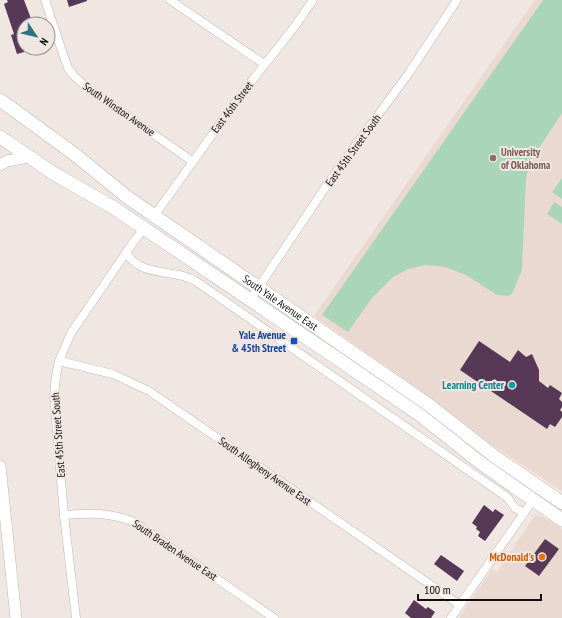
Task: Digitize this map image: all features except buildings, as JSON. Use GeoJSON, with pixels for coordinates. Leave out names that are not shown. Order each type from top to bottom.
{"type":"FeatureCollection","features":[{"type":"Feature","properties":{"kind":"main road","name":"South Yale Avenue East"},"geometry":{"type":"LineString","coordinates":[[0,100],[62,144],[112,186],[429,405],[494,456],[562,503]]}},
{"type":"Feature","properties":{"kind":"main road","name":"South Yale Avenue East"},"geometry":{"type":"LineString","coordinates":[[0,137],[53,173],[114,208],[338,359],[420,415],[482,464],[562,520]]}},
{"type":"Feature","properties":{"kind":"main road"},"geometry":{"type":"LineString","coordinates":[[0,165],[28,157]]}},
{"type":"Feature","properties":{"kind":"main road"},"geometry":{"type":"LineString","coordinates":[[144,228],[154,216]]}},
{"type":"Feature","properties":{"kind":"main road"},"geometry":{"type":"LineString","coordinates":[[338,359],[346,347]]}},
{"type":"Feature","properties":{"kind":"main road"},"geometry":{"type":"LineString","coordinates":[[0,466],[16,618]]}},
{"type":"Feature","properties":{"kind":"main road"},"geometry":{"type":"LineString","coordinates":[[533,500],[542,489]]}},
{"type":"Feature","properties":{"kind":"street","name":"South Winston Avenue"},"geometry":{"type":"LineString","coordinates":[[45,0],[68,68],[74,76],[90,90],[192,161]]}},
{"type":"Feature","properties":{"kind":"street"},"geometry":{"type":"LineString","coordinates":[[170,0],[264,64]]}},
{"type":"Feature","properties":{"kind":"street","name":"East 46th Street"},"geometry":{"type":"LineString","coordinates":[[154,216],[192,161],[264,64],[295,26],[313,0]]}},
{"type":"Feature","properties":{"kind":"street","name":"East 45th Street South"},"geometry":{"type":"LineString","coordinates":[[250,300],[333,176],[410,73],[457,0]]}},
{"type":"Feature","properties":{"kind":"street","name":"East 45th Street South"},"geometry":{"type":"LineString","coordinates":[[76,618],[64,515],[54,396],[59,361],[71,333],[144,228]]}},
{"type":"Feature","properties":{"kind":"street"},"geometry":{"type":"LineString","coordinates":[[126,253],[134,262],[144,268],[186,277],[197,282],[508,498],[515,508],[524,513]]}},
{"type":"Feature","properties":{"kind":"street","name":"South Allegheny Avenue East"},"geometry":{"type":"LineString","coordinates":[[59,361],[113,374],[149,390],[460,605]]}},
{"type":"Feature","properties":{"kind":"street"},"geometry":{"type":"LineString","coordinates":[[451,618],[533,500]]}},
{"type":"Feature","properties":{"kind":"street","name":"South Braden Avenue East"},"geometry":{"type":"LineString","coordinates":[[64,515],[102,513],[122,517],[134,522],[274,618]]}},
{"type":"Feature","properties":{"kind":"shaded area","name":"University of Oklahoma"},"geometry":{"type":"Polygon","coordinates":[[[535,0],[562,0],[562,491],[488,442],[433,399],[314,316],[535,0]]]}},
{"type":"Feature","properties":{"kind":"shaded area"},"geometry":{"type":"Polygon","coordinates":[[[535,515],[543,517],[562,529],[562,618],[459,618],[492,569],[497,572],[535,515]]]}},
{"type":"Feature","properties":{"kind":"green space"},"geometry":{"type":"Polygon","coordinates":[[[543,0],[562,0],[562,113],[530,162],[526,178],[522,270],[512,294],[507,296],[497,295],[466,275],[445,267],[426,265],[408,269],[393,277],[372,298],[348,332],[322,315],[543,0]]]}},
{"type":"Feature","properties":{"kind":"green space"},"geometry":{"type":"Polygon","coordinates":[[[562,178],[562,199],[552,192],[562,178]]]}},
{"type":"Feature","properties":{"kind":"green space"},"geometry":{"type":"Polygon","coordinates":[[[554,202],[562,207],[562,224],[547,214],[554,202]]]}},
{"type":"Feature","properties":{"kind":"place","name":"University of Oklahoma"},"geometry":{"type":"Point","coordinates":[493,158]}},
{"type":"Feature","properties":{"kind":"place","name":"Yale Avenue & 45th Street"},"geometry":{"type":"Point","coordinates":[294,341]}},
{"type":"Feature","properties":{"kind":"place","name":"Learning Center"},"geometry":{"type":"Point","coordinates":[512,385]}},
{"type":"Feature","properties":{"kind":"place","name":"McDonald's"},"geometry":{"type":"Point","coordinates":[542,557]}}]}
